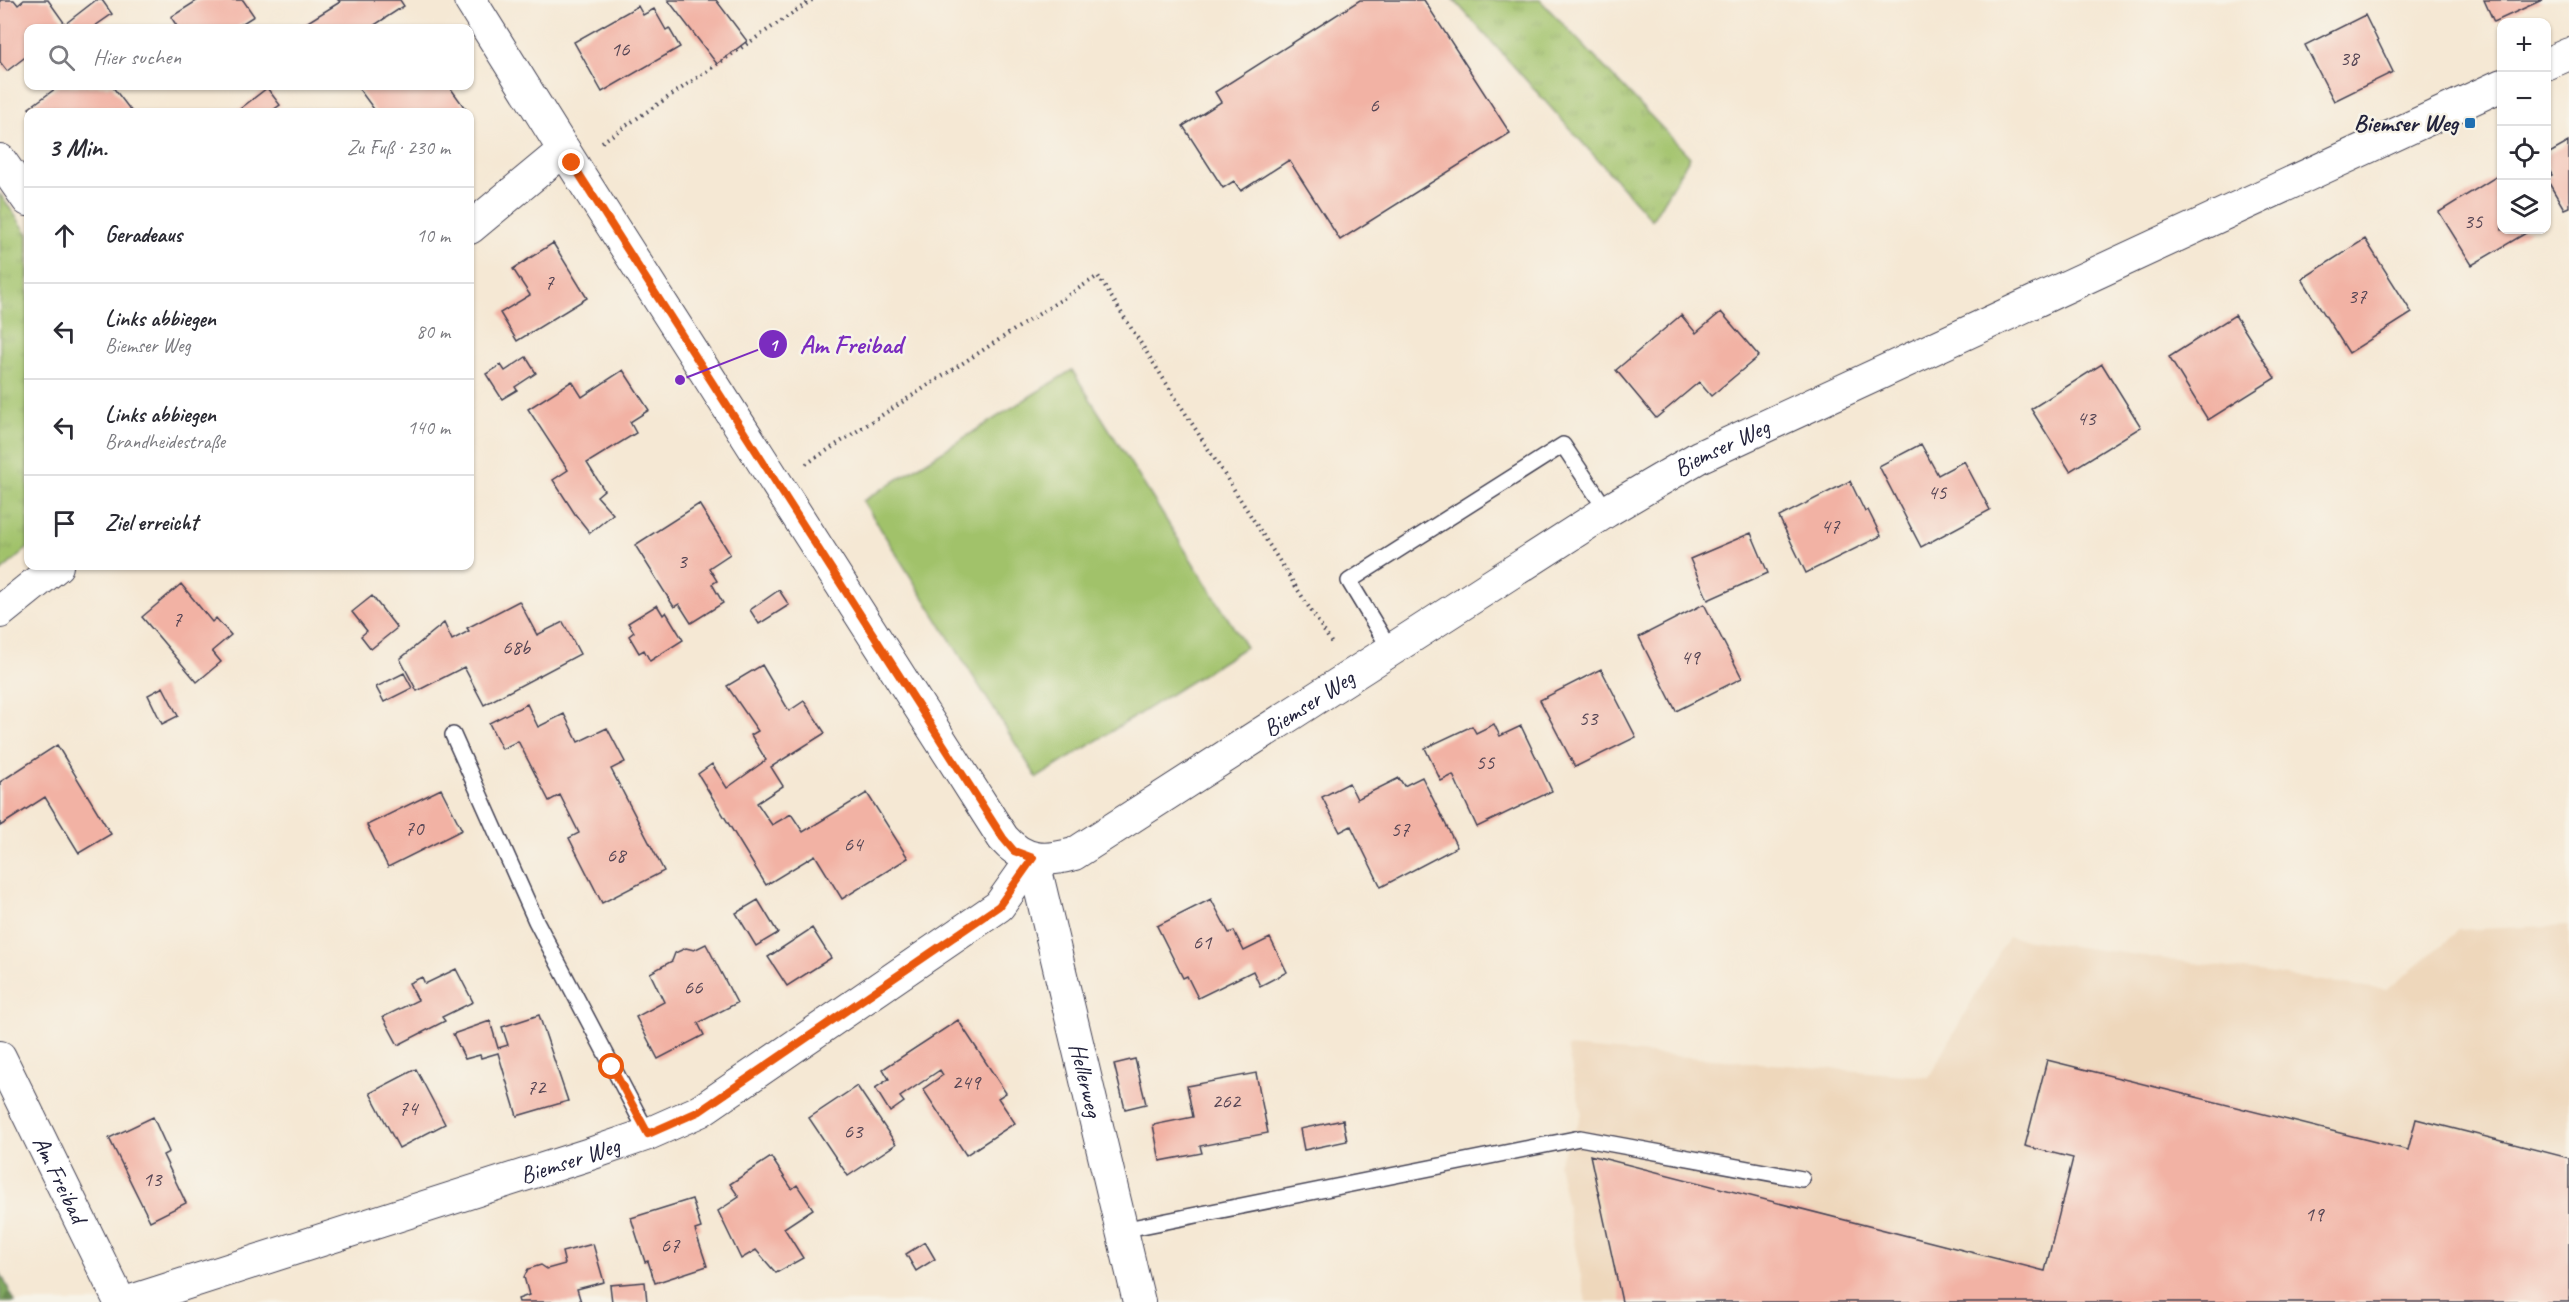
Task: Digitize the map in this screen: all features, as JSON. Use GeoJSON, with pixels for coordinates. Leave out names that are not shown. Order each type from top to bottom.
{"type":"FeatureCollection","features":[{"type":"Feature","properties":{"kind":"street"},"geometry":{"type":"LineString","coordinates":[[470,0],[775,483],[1003,838],[1014,851],[1033,858]]}},
{"type":"Feature","properties":{"kind":"street"},"geometry":{"type":"LineString","coordinates":[[2551,62],[2569,54]]}},
{"type":"Feature","properties":{"kind":"street","name":"Biemser Weg"},"geometry":{"type":"LineString","coordinates":[[128,1302],[648,1134],[700,1111],[999,906],[1033,858],[1053,860],[1074,855],[1352,673],[1607,511],[1699,457],[2497,87]]}},
{"type":"Feature","properties":{"kind":"street"},"geometry":{"type":"LineString","coordinates":[[474,225],[568,157]]}},
{"type":"Feature","properties":{"kind":"street"},"geometry":{"type":"LineString","coordinates":[[0,159],[24,194]]}},
{"type":"Feature","properties":{"kind":"street"},"geometry":{"type":"LineString","coordinates":[[0,612],[52,570]]}},
{"type":"Feature","properties":{"kind":"street","name":"Hellerweg"},"geometry":{"type":"LineString","coordinates":[[1033,858],[1139,1302]]}},
{"type":"Feature","properties":{"kind":"street","name":"Am Freibad"},"geometry":{"type":"LineString","coordinates":[[0,1057],[120,1302]]}},
{"type":"Feature","properties":{"kind":"lane"},"geometry":{"type":"LineString","coordinates":[[1390,649],[1349,581],[1563,445],[1607,511]]}},
{"type":"Feature","properties":{"kind":"lane"},"geometry":{"type":"LineString","coordinates":[[453,735],[536,921],[648,1134]]}},
{"type":"Feature","properties":{"kind":"lane"},"geometry":{"type":"LineString","coordinates":[[1122,1230],[1580,1138],[1802,1179]]}},
{"type":"Feature","properties":{"kind":"path"},"geometry":{"type":"LineString","coordinates":[[568,157],[812,0]]}},
{"type":"Feature","properties":{"kind":"path"},"geometry":{"type":"LineString","coordinates":[[775,483],[1098,276],[1352,673]]}},
{"type":"Feature","properties":{"kind":"shaded area"},"geometry":{"type":"Polygon","coordinates":[[[2569,925],[2569,1302],[1586,1302],[1558,1163],[1582,1115],[1567,1047],[1929,1077],[2008,937],[2387,990],[2459,930],[2569,925]]]}},
{"type":"Feature","properties":{"kind":"green space"},"geometry":{"type":"Polygon","coordinates":[[[1454,0],[1540,0],[1690,157],[1652,220],[1454,0]]]}},
{"type":"Feature","properties":{"kind":"green space"},"geometry":{"type":"Polygon","coordinates":[[[0,194],[24,228],[24,551],[0,572],[0,194]]]}},
{"type":"Feature","properties":{"kind":"green space"},"geometry":{"type":"Polygon","coordinates":[[[1072,370],[1246,647],[1037,778],[863,501],[1072,370]]]}},
{"type":"Feature","properties":{"kind":"green space"},"geometry":{"type":"Polygon","coordinates":[[[0,1272],[15,1302],[0,1302],[0,1272]]]}},
{"type":"Feature","properties":{"kind":"building"},"geometry":{"type":"Polygon","coordinates":[[[0,0],[14,0],[18,5],[24,0],[48,0],[65,24],[24,24],[24,58],[7,71],[0,62],[0,0]]]}},
{"type":"Feature","properties":{"kind":"building"},"geometry":{"type":"Polygon","coordinates":[[[96,0],[102,0],[112,14],[98,24],[65,24],[96,0]]]}},
{"type":"Feature","properties":{"kind":"building"},"geometry":{"type":"Polygon","coordinates":[[[198,0],[243,0],[254,16],[241,24],[175,24],[171,17],[198,0]]]}},
{"type":"Feature","properties":{"kind":"building"},"geometry":{"type":"Polygon","coordinates":[[[338,0],[400,0],[404,6],[376,24],[304,24],[340,2],[338,0]]]}},
{"type":"Feature","properties":{"kind":"building"},"geometry":{"type":"Polygon","coordinates":[[[668,0],[716,0],[747,41],[717,64],[668,0]]]}},
{"type":"Feature","properties":{"kind":"building"},"geometry":{"type":"Polygon","coordinates":[[[1360,0],[1424,0],[1510,133],[1340,240],[1289,160],[1241,191],[1234,181],[1223,188],[1183,126],[1221,102],[1215,92],[1360,0]]]}},
{"type":"Feature","properties":{"kind":"building"},"geometry":{"type":"Polygon","coordinates":[[[2484,0],[2542,0],[2503,18],[2497,18],[2494,22],[2484,0]]]}},
{"type":"Feature","properties":{"kind":"building"},"geometry":{"type":"Polygon","coordinates":[[[638,6],[643,15],[654,9],[666,30],[669,28],[680,47],[602,92],[574,42],[638,6]]]}},
{"type":"Feature","properties":{"kind":"building"},"geometry":{"type":"Polygon","coordinates":[[[2365,15],[2393,72],[2334,101],[2305,45],[2365,15]]]}},
{"type":"Feature","properties":{"kind":"building"},"geometry":{"type":"Polygon","coordinates":[[[54,90],[115,90],[129,108],[29,108],[54,90]]]}},
{"type":"Feature","properties":{"kind":"building"},"geometry":{"type":"Polygon","coordinates":[[[264,90],[269,90],[280,105],[276,108],[241,108],[264,90]]]}},
{"type":"Feature","properties":{"kind":"building"},"geometry":{"type":"Polygon","coordinates":[[[360,90],[452,90],[465,108],[373,108],[360,90]]]}},
{"type":"Feature","properties":{"kind":"building"},"geometry":{"type":"Polygon","coordinates":[[[2569,142],[2569,207],[2564,209],[2551,187],[2551,152],[2569,142]]]}},
{"type":"Feature","properties":{"kind":"building"},"geometry":{"type":"Polygon","coordinates":[[[2497,176],[2497,234],[2524,234],[2472,265],[2439,212],[2497,176]]]}},
{"type":"Feature","properties":{"kind":"building"},"geometry":{"type":"Polygon","coordinates":[[[2365,239],[2412,313],[2349,353],[2302,279],[2365,239]]]}},
{"type":"Feature","properties":{"kind":"building"},"geometry":{"type":"Polygon","coordinates":[[[553,243],[587,298],[517,341],[500,313],[530,295],[513,269],[553,243]]]}},
{"type":"Feature","properties":{"kind":"building"},"geometry":{"type":"Polygon","coordinates":[[[1721,312],[1759,356],[1711,396],[1699,382],[1656,418],[1616,370],[1681,315],[1696,333],[1721,312]]]}},
{"type":"Feature","properties":{"kind":"building"},"geometry":{"type":"Polygon","coordinates":[[[2235,315],[2275,378],[2208,420],[2169,357],[2235,315]]]}},
{"type":"Feature","properties":{"kind":"building"},"geometry":{"type":"Polygon","coordinates":[[[526,357],[536,373],[515,387],[517,390],[502,399],[486,374],[501,365],[505,371],[526,357]]]}},
{"type":"Feature","properties":{"kind":"building"},"geometry":{"type":"Polygon","coordinates":[[[2102,364],[2141,427],[2070,471],[2031,409],[2102,364]]]}},
{"type":"Feature","properties":{"kind":"building"},"geometry":{"type":"Polygon","coordinates":[[[623,370],[649,410],[630,422],[636,433],[587,463],[604,490],[597,496],[613,514],[590,533],[553,480],[568,470],[528,409],[572,381],[582,397],[623,370]]]}},
{"type":"Feature","properties":{"kind":"building"},"geometry":{"type":"Polygon","coordinates":[[[1921,444],[1938,475],[1964,461],[1990,510],[1921,547],[1879,466],[1921,444]]]}},
{"type":"Feature","properties":{"kind":"building"},"geometry":{"type":"Polygon","coordinates":[[[1850,481],[1865,512],[1868,510],[1881,536],[1806,573],[1779,517],[1850,481]]]}},
{"type":"Feature","properties":{"kind":"building"},"geometry":{"type":"Polygon","coordinates":[[[699,504],[730,554],[709,568],[717,581],[712,584],[723,603],[691,623],[679,604],[674,607],[635,545],[699,504]]]}},
{"type":"Feature","properties":{"kind":"building"},"geometry":{"type":"Polygon","coordinates":[[[1751,533],[1768,573],[1708,600],[1690,559],[1751,533]]]}},
{"type":"Feature","properties":{"kind":"building"},"geometry":{"type":"Polygon","coordinates":[[[181,584],[212,622],[216,618],[231,635],[212,651],[221,662],[197,682],[142,617],[181,584]]]}},
{"type":"Feature","properties":{"kind":"building"},"geometry":{"type":"Polygon","coordinates":[[[779,590],[789,605],[759,624],[750,610],[779,590]]]}},
{"type":"Feature","properties":{"kind":"building"},"geometry":{"type":"Polygon","coordinates":[[[372,596],[397,628],[371,649],[361,636],[367,631],[352,612],[372,596]]]}},
{"type":"Feature","properties":{"kind":"building"},"geometry":{"type":"Polygon","coordinates":[[[519,601],[537,635],[563,622],[580,654],[484,705],[464,667],[417,691],[400,659],[444,623],[452,640],[469,631],[467,628],[519,601]]]}},
{"type":"Feature","properties":{"kind":"building"},"geometry":{"type":"Polygon","coordinates":[[[1704,604],[1742,678],[1676,711],[1639,637],[1704,604]]]}},
{"type":"Feature","properties":{"kind":"building"},"geometry":{"type":"Polygon","coordinates":[[[657,605],[663,615],[666,612],[683,640],[650,661],[644,650],[639,653],[629,636],[634,632],[628,623],[657,605]]]}},
{"type":"Feature","properties":{"kind":"building"},"geometry":{"type":"Polygon","coordinates":[[[762,665],[789,711],[804,701],[825,733],[771,767],[783,786],[757,803],[772,825],[791,814],[803,832],[867,793],[908,858],[842,899],[815,855],[766,885],[698,774],[712,764],[727,788],[766,760],[751,735],[758,731],[727,686],[762,665]]]}},
{"type":"Feature","properties":{"kind":"building"},"geometry":{"type":"Polygon","coordinates":[[[1601,669],[1636,737],[1575,767],[1540,700],[1601,669]]]}},
{"type":"Feature","properties":{"kind":"building"},"geometry":{"type":"Polygon","coordinates":[[[404,673],[412,688],[384,702],[376,687],[404,673]]]}},
{"type":"Feature","properties":{"kind":"building"},"geometry":{"type":"Polygon","coordinates":[[[163,687],[178,716],[162,724],[148,695],[163,687]]]}},
{"type":"Feature","properties":{"kind":"building"},"geometry":{"type":"Polygon","coordinates":[[[527,704],[538,727],[564,714],[578,742],[607,728],[625,762],[611,769],[664,871],[602,903],[569,838],[579,833],[560,795],[549,801],[518,741],[502,749],[489,723],[527,704]]]}},
{"type":"Feature","properties":{"kind":"building"},"geometry":{"type":"Polygon","coordinates":[[[1494,724],[1500,736],[1521,726],[1552,791],[1477,827],[1453,775],[1441,781],[1425,748],[1472,726],[1476,733],[1494,724]]]}},
{"type":"Feature","properties":{"kind":"building"},"geometry":{"type":"Polygon","coordinates":[[[57,745],[111,834],[79,853],[45,797],[0,826],[0,782],[57,745]]]}},
{"type":"Feature","properties":{"kind":"building"},"geometry":{"type":"Polygon","coordinates":[[[1422,777],[1457,847],[1381,887],[1351,826],[1340,832],[1322,797],[1349,783],[1357,799],[1399,778],[1404,786],[1422,777]]]}},
{"type":"Feature","properties":{"kind":"building"},"geometry":{"type":"Polygon","coordinates":[[[441,789],[462,830],[388,867],[367,825],[441,789]]]}},
{"type":"Feature","properties":{"kind":"building"},"geometry":{"type":"Polygon","coordinates":[[[1211,899],[1229,933],[1234,931],[1244,951],[1270,938],[1287,972],[1260,986],[1253,971],[1198,998],[1187,976],[1183,978],[1157,926],[1211,899]]]}},
{"type":"Feature","properties":{"kind":"building"},"geometry":{"type":"Polygon","coordinates":[[[758,900],[778,933],[756,946],[736,913],[758,900]]]}},
{"type":"Feature","properties":{"kind":"building"},"geometry":{"type":"Polygon","coordinates":[[[812,928],[831,958],[787,986],[768,957],[812,928]]]}},
{"type":"Feature","properties":{"kind":"building"},"geometry":{"type":"Polygon","coordinates":[[[706,944],[737,1003],[698,1023],[704,1035],[658,1059],[636,1017],[664,1002],[650,973],[672,961],[675,953],[686,948],[694,950],[706,944]]]}},
{"type":"Feature","properties":{"kind":"building"},"geometry":{"type":"Polygon","coordinates":[[[456,969],[473,1002],[442,1017],[445,1021],[398,1045],[383,1017],[418,1000],[409,983],[422,977],[425,984],[456,969]]]}},
{"type":"Feature","properties":{"kind":"building"},"geometry":{"type":"Polygon","coordinates":[[[539,1015],[568,1101],[517,1116],[498,1053],[481,1058],[480,1055],[465,1059],[453,1034],[490,1021],[498,1048],[508,1045],[502,1027],[539,1015]]]}},
{"type":"Feature","properties":{"kind":"building"},"geometry":{"type":"Polygon","coordinates":[[[958,1020],[1006,1093],[998,1098],[1015,1123],[966,1155],[923,1089],[943,1075],[940,1070],[900,1097],[904,1102],[890,1112],[875,1088],[889,1079],[883,1069],[958,1020]]]}},
{"type":"Feature","properties":{"kind":"building"},"geometry":{"type":"Polygon","coordinates":[[[1135,1059],[1146,1104],[1125,1109],[1114,1064],[1135,1059]]]}},
{"type":"Feature","properties":{"kind":"building"},"geometry":{"type":"Polygon","coordinates":[[[2047,1060],[2408,1150],[2416,1119],[2569,1158],[2569,1302],[1622,1302],[1590,1155],[2045,1271],[2073,1158],[2025,1146],[2047,1060]]]}},
{"type":"Feature","properties":{"kind":"building"},"geometry":{"type":"Polygon","coordinates":[[[416,1069],[445,1124],[399,1148],[370,1093],[416,1069]]]}},
{"type":"Feature","properties":{"kind":"building"},"geometry":{"type":"Polygon","coordinates":[[[1256,1073],[1268,1133],[1200,1146],[1202,1153],[1160,1161],[1153,1125],[1193,1117],[1187,1086],[1256,1073]]]}},
{"type":"Feature","properties":{"kind":"building"},"geometry":{"type":"Polygon","coordinates":[[[857,1086],[896,1144],[848,1176],[809,1118],[857,1086]]]}},
{"type":"Feature","properties":{"kind":"building"},"geometry":{"type":"Polygon","coordinates":[[[153,1117],[169,1152],[163,1155],[186,1203],[150,1221],[109,1138],[153,1117]]]}},
{"type":"Feature","properties":{"kind":"building"},"geometry":{"type":"Polygon","coordinates":[[[1343,1120],[1347,1141],[1304,1150],[1300,1129],[1343,1120]]]}},
{"type":"Feature","properties":{"kind":"building"},"geometry":{"type":"Polygon","coordinates":[[[771,1157],[792,1189],[797,1185],[813,1209],[784,1228],[803,1258],[776,1273],[756,1250],[741,1259],[718,1211],[739,1197],[730,1184],[771,1157]]]}},
{"type":"Feature","properties":{"kind":"building"},"geometry":{"type":"Polygon","coordinates":[[[692,1199],[701,1228],[695,1230],[707,1266],[655,1283],[648,1261],[645,1262],[631,1218],[692,1199]]]}},
{"type":"Feature","properties":{"kind":"building"},"geometry":{"type":"Polygon","coordinates":[[[925,1242],[935,1259],[916,1271],[906,1254],[925,1242]]]}},
{"type":"Feature","properties":{"kind":"building"},"geometry":{"type":"Polygon","coordinates":[[[593,1244],[604,1282],[577,1289],[581,1302],[519,1302],[518,1299],[529,1295],[524,1277],[528,1269],[541,1265],[547,1269],[565,1264],[562,1252],[593,1244]]]}},
{"type":"Feature","properties":{"kind":"building"},"geometry":{"type":"Polygon","coordinates":[[[645,1282],[647,1302],[612,1302],[610,1285],[645,1282]]]}},
{"type":"Feature","properties":{"kind":"place","name":"Biemser Weg"},"geometry":{"type":"Point","coordinates":[2470,123]}},
{"type":"Feature","properties":{"kind":"place","name":"Am Freibad"},"geometry":{"type":"Point","coordinates":[680,380]}},
{"type":"Feature","properties":{"kind":"route"},"geometry":{"type":"LineString","coordinates":[[572,163],[1003,838],[1014,851],[1033,858],[999,906],[700,1111],[648,1134],[612,1067]]}}]}
